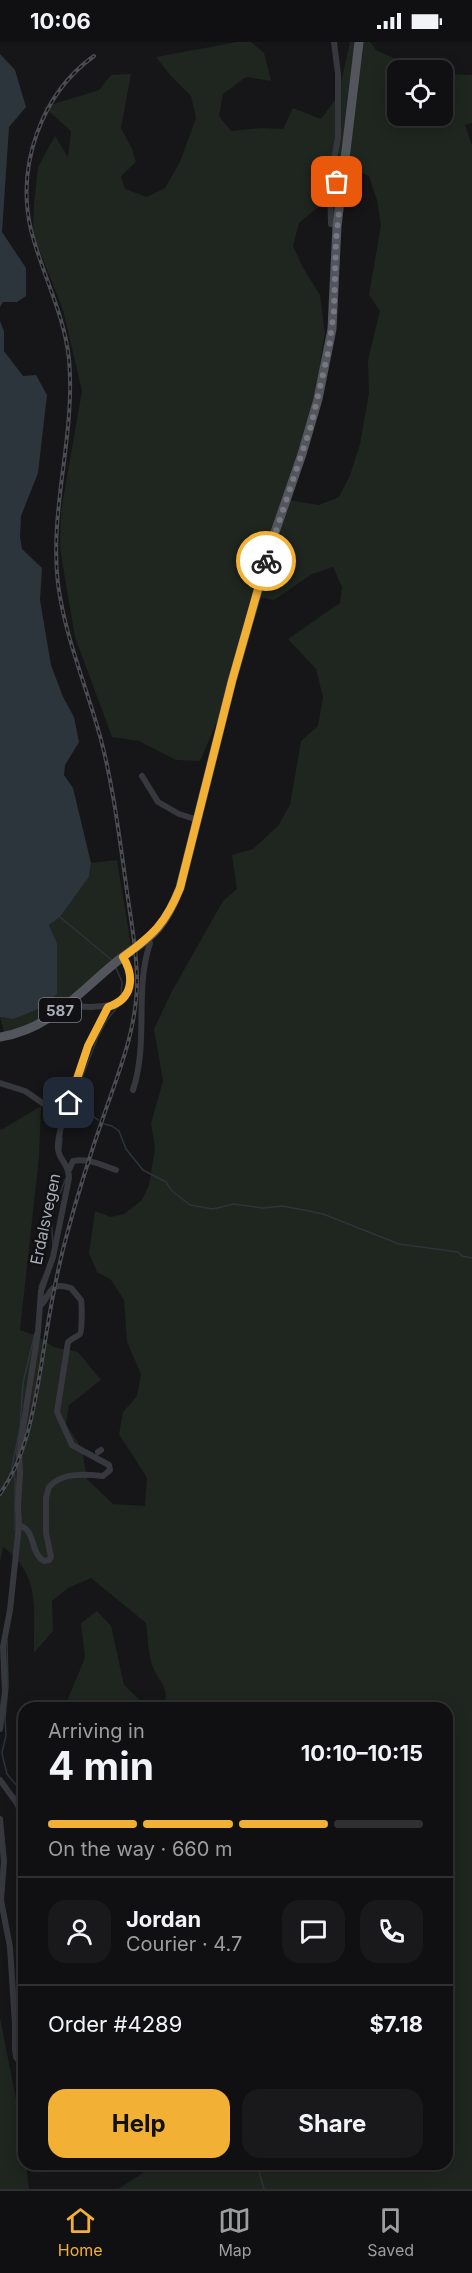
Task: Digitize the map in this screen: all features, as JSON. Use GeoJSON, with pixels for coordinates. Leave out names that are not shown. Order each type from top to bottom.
{"type":"FeatureCollection","features":[{"type":"Feature","properties":{"kind":"main road","name":"587"},"geometry":{"type":"LineString","coordinates":[[0,1037],[20,1033],[41,1024],[148,938],[157,929],[174,902],[198,820],[232,681],[276,530],[318,399],[332,329],[336,245],[359,42]]}},
{"type":"Feature","properties":{"kind":"street"},"geometry":{"type":"LineString","coordinates":[[332,224],[330,181],[338,138],[336,111],[338,75],[334,42]]}},
{"type":"Feature","properties":{"kind":"street"},"geometry":{"type":"LineString","coordinates":[[330,181],[342,183]]}},
{"type":"Feature","properties":{"kind":"street"},"geometry":{"type":"LineString","coordinates":[[142,776],[158,802],[179,814],[198,820]]}},
{"type":"Feature","properties":{"kind":"street"},"geometry":{"type":"LineString","coordinates":[[133,1090],[140,1068],[143,1022],[141,995],[150,943],[148,938]]}},
{"type":"Feature","properties":{"kind":"street","name":"Erdalsvegen"},"geometry":{"type":"LineString","coordinates":[[0,1729],[5,1692],[3,1643],[8,1626],[19,1525],[19,1454],[41,1306],[41,1291],[53,1257],[68,1184],[69,1170],[58,1150],[62,1121],[88,1046],[114,1004],[127,996],[130,968],[116,962]]}},
{"type":"Feature","properties":{"kind":"street"},"geometry":{"type":"LineString","coordinates":[[69,1002],[79,1006],[114,1004]]}},
{"type":"Feature","properties":{"kind":"street"},"geometry":{"type":"LineString","coordinates":[[0,1083],[26,1091],[44,1104]]}},
{"type":"Feature","properties":{"kind":"street"},"geometry":{"type":"LineString","coordinates":[[69,1170],[73,1161],[78,1160],[116,1170]]}},
{"type":"Feature","properties":{"kind":"street","name":"Erdalsvegen"},"geometry":{"type":"LineString","coordinates":[[19,1525],[30,1533],[38,1556],[44,1561],[49,1560],[51,1557],[46,1533],[46,1502],[49,1487],[59,1479],[86,1473],[103,1476],[110,1470],[108,1465],[72,1445],[57,1412],[68,1342],[79,1335],[82,1329],[80,1295],[71,1288],[54,1287],[41,1306]]}},
{"type":"Feature","properties":{"kind":"street"},"geometry":{"type":"LineString","coordinates":[[0,1780],[18,1805]]}},
{"type":"Feature","properties":{"kind":"street"},"geometry":{"type":"LineString","coordinates":[[0,1819],[4,1861],[1,1900],[10,1947],[15,2049],[18,2060]]}},
{"type":"Feature","properties":{"kind":"shaded area"},"geometry":{"type":"Polygon","coordinates":[[[237,42],[251,42],[264,53],[271,81],[246,77],[223,94],[219,116],[231,131],[261,128],[283,129],[293,108],[321,119],[338,96],[350,42],[370,42],[376,50],[398,60],[387,60],[387,126],[453,126],[453,74],[472,75],[472,123],[465,125],[472,145],[472,2189],[118,2189],[147,2170],[453,2170],[453,1702],[165,1702],[165,1690],[152,1665],[146,1623],[91,1578],[68,1588],[52,1601],[53,1631],[34,1653],[34,1608],[30,1582],[24,1569],[3,1547],[0,1562],[0,1127],[1,1130],[41,1106],[39,1157],[20,1330],[37,1336],[54,1347],[78,1352],[101,1380],[69,1405],[66,1424],[82,1449],[87,1479],[113,1504],[145,1506],[147,1478],[119,1434],[123,1412],[137,1396],[141,1374],[127,1342],[124,1300],[111,1280],[97,1272],[89,1253],[95,1211],[111,1217],[124,1214],[142,1200],[149,1185],[155,1149],[151,1123],[163,1081],[154,1029],[172,991],[223,901],[237,889],[232,855],[253,849],[278,826],[290,805],[301,741],[318,726],[323,697],[316,669],[288,639],[340,603],[342,587],[333,567],[312,574],[274,600],[255,596],[220,714],[200,761],[176,760],[139,741],[112,737],[75,637],[60,549],[61,511],[82,391],[63,310],[33,234],[38,167],[55,136],[68,157],[71,131],[44,107],[99,90],[111,75],[131,74],[121,128],[136,162],[121,176],[125,189],[147,197],[165,188],[180,162],[196,118],[191,96],[156,57],[237,42]],[[343,165],[324,202],[299,223],[293,246],[320,295],[325,333],[319,389],[288,500],[319,505],[339,497],[350,475],[360,444],[369,393],[368,360],[380,311],[369,295],[381,225],[377,200],[369,176],[343,165]]]}},
{"type":"Feature","properties":{"kind":"shaded area"},"geometry":{"type":"Polygon","coordinates":[[[0,54],[15,70],[26,107],[9,127],[2,232],[26,268],[26,296],[17,302],[3,302],[0,307],[0,54]]]}},
{"type":"Feature","properties":{"kind":"shaded area"},"geometry":{"type":"Polygon","coordinates":[[[0,321],[4,331],[4,351],[23,376],[36,375],[47,395],[38,473],[21,516],[20,537],[22,549],[42,568],[40,600],[51,665],[63,697],[74,717],[79,742],[65,765],[64,775],[73,788],[91,863],[89,877],[60,917],[49,925],[57,943],[57,994],[40,1008],[14,1019],[0,1017],[0,321]]]}},
{"type":"Feature","properties":{"kind":"shaded area"},"geometry":{"type":"Polygon","coordinates":[[[117,860],[131,946],[48,1016],[27,1027],[4,1032],[0,1017],[15,1019],[57,994],[57,943],[49,925],[60,917],[89,877],[91,863],[117,860]]]}},
{"type":"Feature","properties":{"kind":"shaded area"},"geometry":{"type":"Polygon","coordinates":[[[97,1611],[111,1626],[124,1685],[142,1702],[67,1702],[85,1658],[81,1623],[97,1611]]]}},
{"type":"Feature","properties":{"kind":"shaded area"},"geometry":{"type":"Polygon","coordinates":[[[18,1790],[18,1815],[12,1800],[18,1790]]]}},
{"type":"Feature","properties":{"kind":"shaded area"},"geometry":{"type":"Polygon","coordinates":[[[0,2018],[18,2109],[18,2170],[27,2170],[29,2189],[0,2189],[0,2018]]]}},
{"type":"Feature","properties":{"kind":"waterway"},"geometry":{"type":"LineString","coordinates":[[60,917],[113,961]]}},
{"type":"Feature","properties":{"kind":"waterway"},"geometry":{"type":"LineString","coordinates":[[116,968],[122,982],[121,997]]}},
{"type":"Feature","properties":{"kind":"waterway"},"geometry":{"type":"LineString","coordinates":[[68,1113],[98,1037],[107,1020],[119,1005]]}},
{"type":"Feature","properties":{"kind":"waterway"},"geometry":{"type":"LineString","coordinates":[[77,1091],[91,1114],[98,1120]]}},
{"type":"Feature","properties":{"kind":"waterway"},"geometry":{"type":"LineString","coordinates":[[104,1124],[119,1131],[126,1149],[143,1170],[166,1182],[172,1191],[190,1205],[213,1209],[234,1204],[263,1208],[282,1206],[304,1210],[323,1214],[399,1244],[458,1252],[462,1256],[472,1258]]}},
{"type":"Feature","properties":{"kind":"waterway"},"geometry":{"type":"LineString","coordinates":[[61,1149],[62,1138]]}},
{"type":"Feature","properties":{"kind":"waterway"},"geometry":{"type":"LineString","coordinates":[[53,1244],[51,1216],[66,1178]]}},
{"type":"Feature","properties":{"kind":"waterway"},"geometry":{"type":"LineString","coordinates":[[39,1287],[44,1275]]}},
{"type":"Feature","properties":{"kind":"waterway"},"geometry":{"type":"LineString","coordinates":[[15,1530],[15,1480],[12,1467],[20,1428],[23,1383],[35,1333]]}},
{"type":"Feature","properties":{"kind":"waterway"},"geometry":{"type":"LineString","coordinates":[[7,1641],[6,1736],[2,1752],[7,1774],[18,1787]]}},
{"type":"Feature","properties":{"kind":"waterway"},"geometry":{"type":"LineString","coordinates":[[259,2170],[264,2189]]}},
{"type":"Feature","properties":{"kind":"railway"},"geometry":{"type":"LineString","coordinates":[[0,1494],[17,1464],[28,1433],[63,1251],[85,1173],[127,1048],[136,998],[135,945],[112,791],[105,754],[76,661],[58,584],[57,527],[69,416],[69,359],[58,310],[31,230],[27,206],[30,157],[37,133],[60,90],[75,72],[94,56]]}},
{"type":"Feature","properties":{"kind":"way so far"},"geometry":{"type":"LineString","coordinates":[[266,561],[311,426],[329,348],[334,310],[336,240],[342,183],[337,182]]}},
{"type":"Feature","properties":{"kind":"route"},"geometry":{"type":"LineString","coordinates":[[69,1103],[88,1046],[108,1007],[121,1002],[127,996],[130,968],[123,957],[157,929],[167,915],[180,888],[232,681],[266,561]]}}]}
